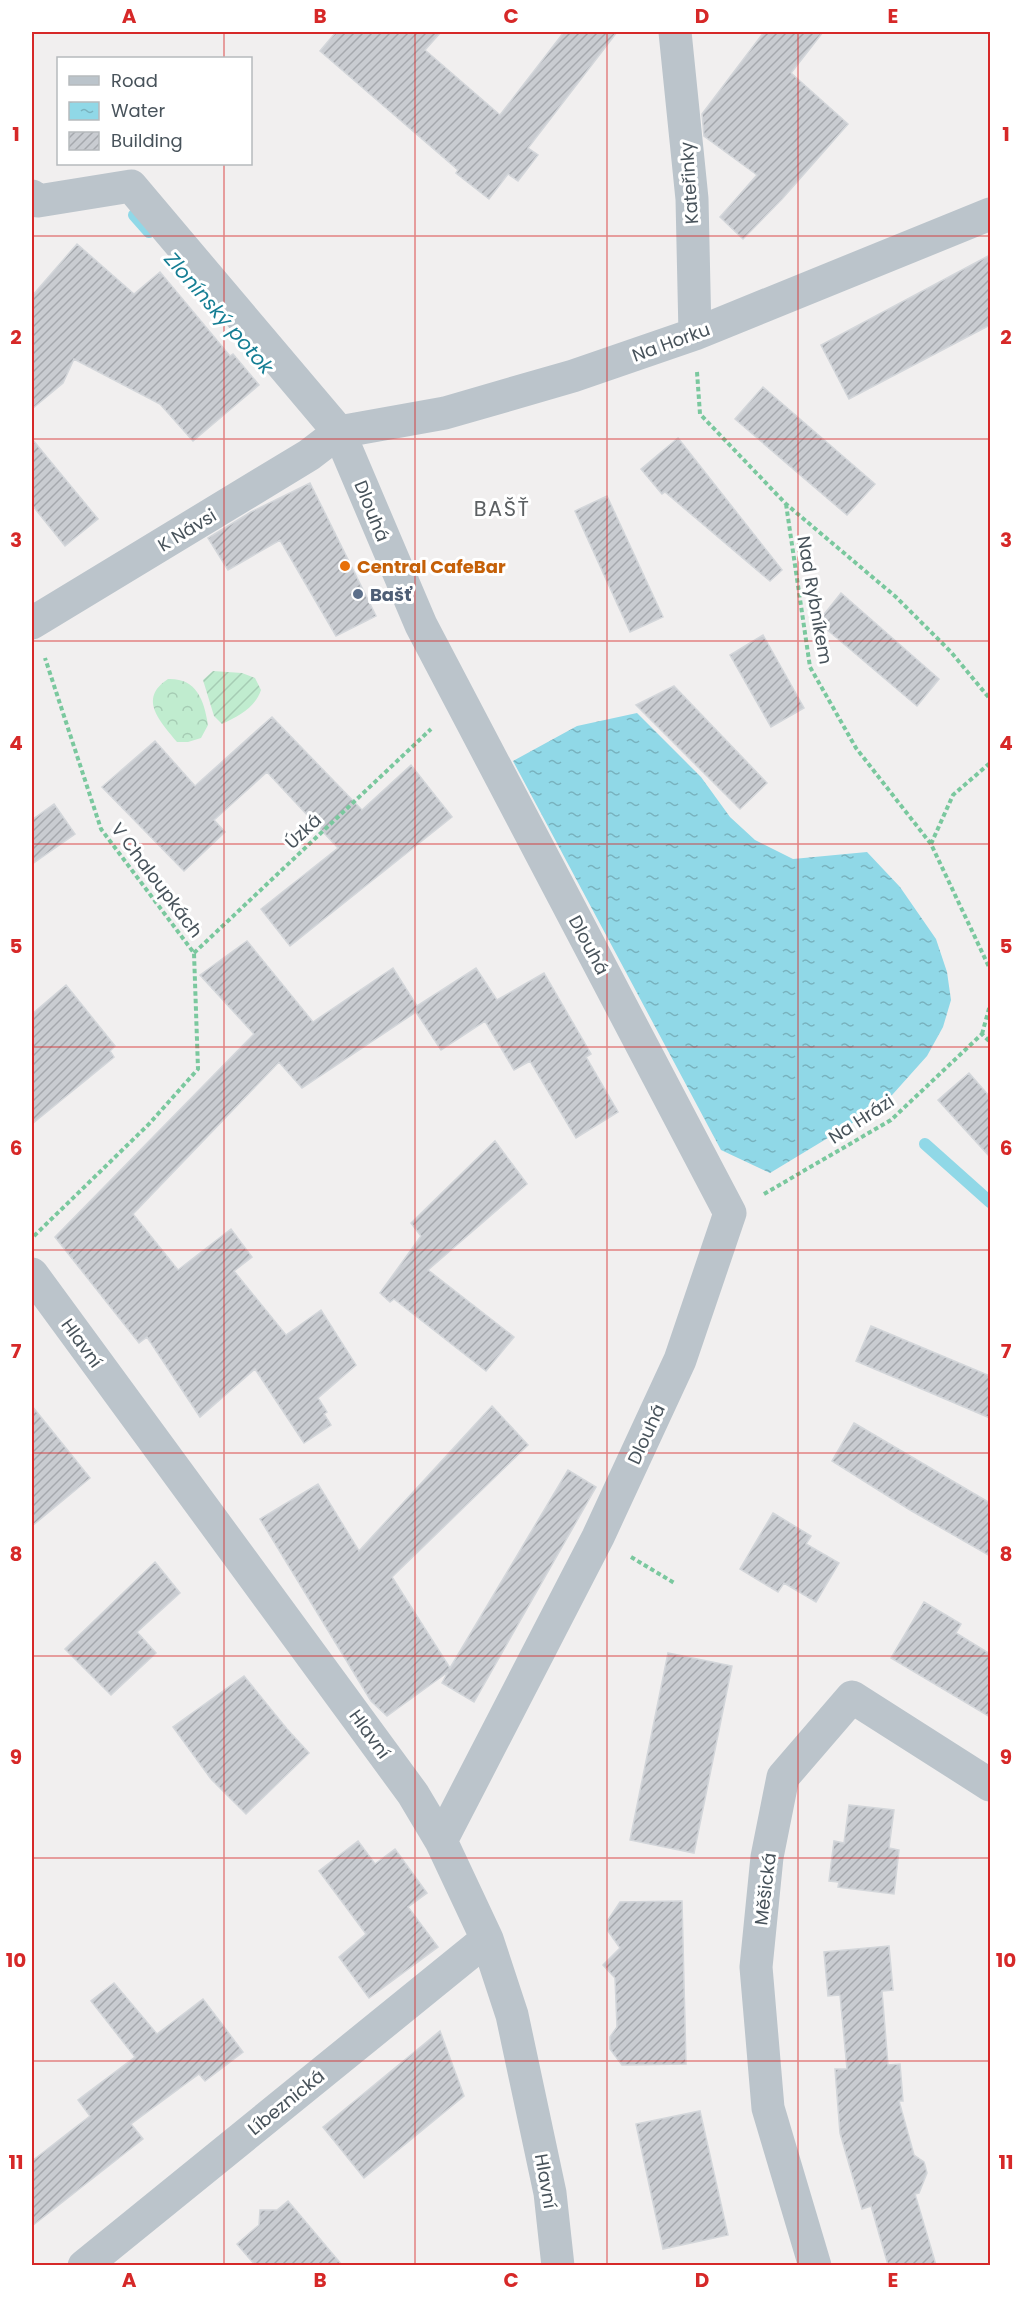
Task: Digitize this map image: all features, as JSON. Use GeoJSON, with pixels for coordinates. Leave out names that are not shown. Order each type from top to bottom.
{"type":"FeatureCollection","features":[{"type":"Feature","properties":{"kind":"street","name":"Kateřinky"},"geometry":{"type":"LineString","coordinates":[[675,32],[692,199],[695,334]]}},
{"type":"Feature","properties":{"kind":"street","name":"Dlouhá"},"geometry":{"type":"LineString","coordinates":[[32,196],[38,201],[131,186],[339,432],[421,626],[730,1213],[680,1360],[598,1537],[441,1841]]}},
{"type":"Feature","properties":{"kind":"street","name":"Na Horku"},"geometry":{"type":"LineString","coordinates":[[339,432],[445,413],[573,376],[695,334],[990,214]]}},
{"type":"Feature","properties":{"kind":"street","name":"K Návsi"},"geometry":{"type":"LineString","coordinates":[[32,623],[309,455],[339,432]]}},
{"type":"Feature","properties":{"kind":"street","name":"Hlavní"},"geometry":{"type":"LineString","coordinates":[[32,1274],[413,1794],[441,1841],[487,1939],[512,2015],[550,2193],[558,2265]]}},
{"type":"Feature","properties":{"kind":"street","name":"Měšická"},"geometry":{"type":"LineString","coordinates":[[815,2265],[768,2108],[756,1966],[767,1857],[783,1777],[852,1697],[990,1785]]}},
{"type":"Feature","properties":{"kind":"street","name":"Líbeznická"},"geometry":{"type":"LineString","coordinates":[[84,2265],[487,1939]]}},
{"type":"Feature","properties":{"kind":"path","name":"Nad Rybníkem"},"geometry":{"type":"LineString","coordinates":[[695,334],[700,414],[786,504],[896,597],[951,652],[990,699]]}},
{"type":"Feature","properties":{"kind":"path","name":"Nad Rybníkem"},"geometry":{"type":"LineString","coordinates":[[786,504],[810,667],[856,748],[931,844],[990,969]]}},
{"type":"Feature","properties":{"kind":"path","name":"V Chaloupkách"},"geometry":{"type":"LineString","coordinates":[[32,623],[101,829],[194,953],[198,1069],[149,1124],[32,1239]]}},
{"type":"Feature","properties":{"kind":"path","name":"Úzká"},"geometry":{"type":"LineString","coordinates":[[194,953],[431,729]]}},
{"type":"Feature","properties":{"kind":"path"},"geometry":{"type":"LineString","coordinates":[[931,844],[953,795],[990,763]]}},
{"type":"Feature","properties":{"kind":"path"},"geometry":{"type":"LineString","coordinates":[[990,1005],[982,1034],[990,1042]]}},
{"type":"Feature","properties":{"kind":"path","name":"Na Hrázi"},"geometry":{"type":"LineString","coordinates":[[730,1213],[891,1120],[982,1034]]}},
{"type":"Feature","properties":{"kind":"path"},"geometry":{"type":"LineString","coordinates":[[598,1537],[676,1584]]}},
{"type":"Feature","properties":{"kind":"green space"},"geometry":{"type":"Polygon","coordinates":[[[213,671],[242,673],[255,678],[261,690],[250,707],[222,724],[214,716],[203,680],[213,671]]]}},
{"type":"Feature","properties":{"kind":"green space"},"geometry":{"type":"Polygon","coordinates":[[[168,679],[186,682],[192,686],[201,699],[208,725],[201,738],[188,742],[177,742],[159,719],[153,702],[154,694],[168,679]]]}},
{"type":"Feature","properties":{"kind":"water"},"geometry":{"type":"Polygon","coordinates":[[[637,713],[701,777],[730,817],[755,840],[793,859],[867,852],[900,887],[936,939],[947,972],[951,1000],[943,1027],[927,1056],[884,1104],[770,1173],[721,1150],[513,761],[577,726],[637,713]]]}},
{"type":"Feature","properties":{"kind":"building"},"geometry":{"type":"Polygon","coordinates":[[[336,32],[441,32],[425,50],[500,115],[564,32],[617,32],[528,148],[538,155],[518,181],[508,174],[489,199],[456,173],[458,170],[320,51],[336,32]]]}},
{"type":"Feature","properties":{"kind":"building"},"geometry":{"type":"Polygon","coordinates":[[[764,32],[823,32],[791,73],[848,124],[782,199],[743,239],[720,217],[757,175],[704,136],[702,114],[764,32]]]}},
{"type":"Feature","properties":{"kind":"building"},"geometry":{"type":"Polygon","coordinates":[[[77,244],[134,294],[160,272],[230,356],[233,354],[259,385],[193,441],[160,404],[74,359],[63,383],[32,409],[32,296],[77,244]]]}},
{"type":"Feature","properties":{"kind":"building"},"geometry":{"type":"Polygon","coordinates":[[[990,255],[990,325],[849,399],[821,345],[990,255]]]}},
{"type":"Feature","properties":{"kind":"building"},"geometry":{"type":"Polygon","coordinates":[[[763,387],[875,484],[847,515],[735,419],[763,387]]]}},
{"type":"Feature","properties":{"kind":"building"},"geometry":{"type":"Polygon","coordinates":[[[678,438],[782,570],[770,581],[665,492],[662,494],[641,469],[678,438]]]}},
{"type":"Feature","properties":{"kind":"building"},"geometry":{"type":"Polygon","coordinates":[[[32,439],[98,519],[65,546],[32,505],[32,439]]]}},
{"type":"Feature","properties":{"kind":"building"},"geometry":{"type":"Polygon","coordinates":[[[310,483],[376,616],[336,636],[280,540],[228,570],[208,538],[251,512],[310,483]]]}},
{"type":"Feature","properties":{"kind":"building"},"geometry":{"type":"Polygon","coordinates":[[[607,496],[663,617],[630,632],[575,511],[607,496]]]}},
{"type":"Feature","properties":{"kind":"building"},"geometry":{"type":"Polygon","coordinates":[[[841,593],[939,679],[917,706],[818,622],[841,593]]]}},
{"type":"Feature","properties":{"kind":"building"},"geometry":{"type":"Polygon","coordinates":[[[763,635],[804,708],[771,727],[730,655],[763,635]]]}},
{"type":"Feature","properties":{"kind":"building"},"geometry":{"type":"Polygon","coordinates":[[[674,686],[767,783],[740,809],[636,705],[674,686]]]}},
{"type":"Feature","properties":{"kind":"building"},"geometry":{"type":"Polygon","coordinates":[[[272,717],[362,810],[411,765],[452,817],[290,946],[261,909],[338,848],[267,772],[214,820],[225,832],[184,871],[102,787],[155,741],[195,786],[272,717]]]}},
{"type":"Feature","properties":{"kind":"building"},"geometry":{"type":"Polygon","coordinates":[[[54,804],[75,834],[32,864],[32,820],[54,804]]]}},
{"type":"Feature","properties":{"kind":"building"},"geometry":{"type":"Polygon","coordinates":[[[247,941],[313,1022],[393,968],[417,1006],[476,968],[497,1000],[544,973],[591,1054],[586,1057],[618,1112],[576,1138],[530,1061],[514,1070],[485,1021],[441,1050],[416,1012],[302,1088],[279,1062],[133,1214],[178,1270],[231,1229],[252,1257],[234,1271],[286,1335],[321,1310],[356,1365],[318,1398],[327,1412],[324,1414],[331,1425],[304,1443],[255,1369],[200,1417],[147,1337],[139,1343],[55,1237],[254,1034],[200,975],[247,941]]]}},
{"type":"Feature","properties":{"kind":"building"},"geometry":{"type":"Polygon","coordinates":[[[66,985],[115,1046],[110,1051],[114,1057],[32,1124],[32,1014],[66,985]]]}},
{"type":"Feature","properties":{"kind":"building"},"geometry":{"type":"Polygon","coordinates":[[[969,1073],[990,1097],[990,1157],[938,1100],[969,1073]]]}},
{"type":"Feature","properties":{"kind":"building"},"geometry":{"type":"Polygon","coordinates":[[[495,1141],[527,1184],[428,1270],[514,1337],[486,1371],[394,1299],[390,1302],[380,1293],[421,1236],[411,1223],[495,1141]]]}},
{"type":"Feature","properties":{"kind":"building"},"geometry":{"type":"Polygon","coordinates":[[[871,1326],[990,1376],[990,1418],[856,1361],[871,1326]]]}},
{"type":"Feature","properties":{"kind":"building"},"geometry":{"type":"Polygon","coordinates":[[[32,1406],[90,1478],[32,1526],[32,1406]]]}},
{"type":"Feature","properties":{"kind":"building"},"geometry":{"type":"Polygon","coordinates":[[[492,1406],[528,1445],[392,1577],[450,1668],[568,1470],[596,1487],[474,1702],[442,1683],[448,1672],[387,1716],[371,1701],[260,1519],[318,1484],[359,1551],[492,1406]]]}},
{"type":"Feature","properties":{"kind":"building"},"geometry":{"type":"Polygon","coordinates":[[[854,1423],[990,1503],[990,1556],[910,1510],[832,1461],[854,1423]]]}},
{"type":"Feature","properties":{"kind":"building"},"geometry":{"type":"Polygon","coordinates":[[[773,1513],[811,1536],[806,1544],[839,1563],[816,1602],[784,1583],[778,1592],[740,1569],[773,1513]]]}},
{"type":"Feature","properties":{"kind":"building"},"geometry":{"type":"Polygon","coordinates":[[[155,1562],[180,1593],[137,1632],[156,1653],[111,1695],[65,1649],[155,1562]]]}},
{"type":"Feature","properties":{"kind":"building"},"geometry":{"type":"Polygon","coordinates":[[[924,1602],[961,1624],[956,1633],[990,1654],[990,1717],[891,1658],[924,1602]]]}},
{"type":"Feature","properties":{"kind":"building"},"geometry":{"type":"Polygon","coordinates":[[[668,1653],[732,1666],[694,1853],[630,1840],[668,1653]]]}},
{"type":"Feature","properties":{"kind":"building"},"geometry":{"type":"Polygon","coordinates":[[[244,1676],[309,1753],[246,1814],[211,1779],[173,1727],[244,1676]]]}},
{"type":"Feature","properties":{"kind":"building"},"geometry":{"type":"Polygon","coordinates":[[[849,1805],[894,1810],[889,1848],[899,1850],[894,1894],[838,1887],[839,1882],[829,1881],[834,1841],[844,1843],[849,1805]]]}},
{"type":"Feature","properties":{"kind":"building"},"geometry":{"type":"Polygon","coordinates":[[[358,1841],[375,1864],[395,1849],[427,1893],[408,1907],[438,1947],[369,1998],[339,1957],[366,1934],[319,1871],[358,1841]]]}},
{"type":"Feature","properties":{"kind":"building"},"geometry":{"type":"Polygon","coordinates":[[[682,1901],[686,2064],[622,2065],[610,2049],[610,2037],[617,2027],[615,1978],[603,1965],[620,1948],[608,1931],[608,1920],[620,1902],[682,1901]]]}},
{"type":"Feature","properties":{"kind":"building"},"geometry":{"type":"Polygon","coordinates":[[[889,1946],[893,1990],[882,1991],[888,2065],[900,2064],[903,2101],[899,2101],[914,2155],[924,2162],[927,2173],[919,2193],[915,2194],[936,2265],[888,2265],[871,2206],[862,2209],[840,2133],[835,2069],[847,2069],[840,1995],[828,1996],[824,1952],[889,1946]]]}},
{"type":"Feature","properties":{"kind":"building"},"geometry":{"type":"Polygon","coordinates":[[[114,1983],[157,2034],[203,1999],[243,2052],[205,2081],[199,2074],[131,2124],[143,2139],[32,2226],[32,2161],[90,2116],[78,2100],[135,2057],[91,2001],[114,1983]]]}},
{"type":"Feature","properties":{"kind":"building"},"geometry":{"type":"Polygon","coordinates":[[[440,2031],[464,2096],[364,2178],[323,2127],[440,2031]]]}},
{"type":"Feature","properties":{"kind":"building"},"geometry":{"type":"Polygon","coordinates":[[[700,2111],[728,2235],[663,2249],[636,2124],[700,2111]]]}},
{"type":"Feature","properties":{"kind":"building"},"geometry":{"type":"Polygon","coordinates":[[[288,2201],[342,2265],[255,2265],[237,2244],[259,2225],[260,2210],[277,2210],[288,2201]]]}},
{"type":"Feature","properties":{"kind":"waterway","name":"Zlonínský potok"},"geometry":{"type":"LineString","coordinates":[[134,215],[149,232]]}},
{"type":"Feature","properties":{"kind":"waterway","name":"Zlonínský potok"},"geometry":{"type":"LineString","coordinates":[[925,1144],[990,1202]]}},
{"type":"Feature","properties":{"kind":"place","name":"Central CafeBar"},"geometry":{"type":"Point","coordinates":[345,566]}},
{"type":"Feature","properties":{"kind":"place","name":"Bašť"},"geometry":{"type":"Point","coordinates":[358,594]}},
{"type":"Feature","properties":{"kind":"district","name":"BAŠŤ"},"geometry":{"type":"Point","coordinates":[502,508]}}]}
